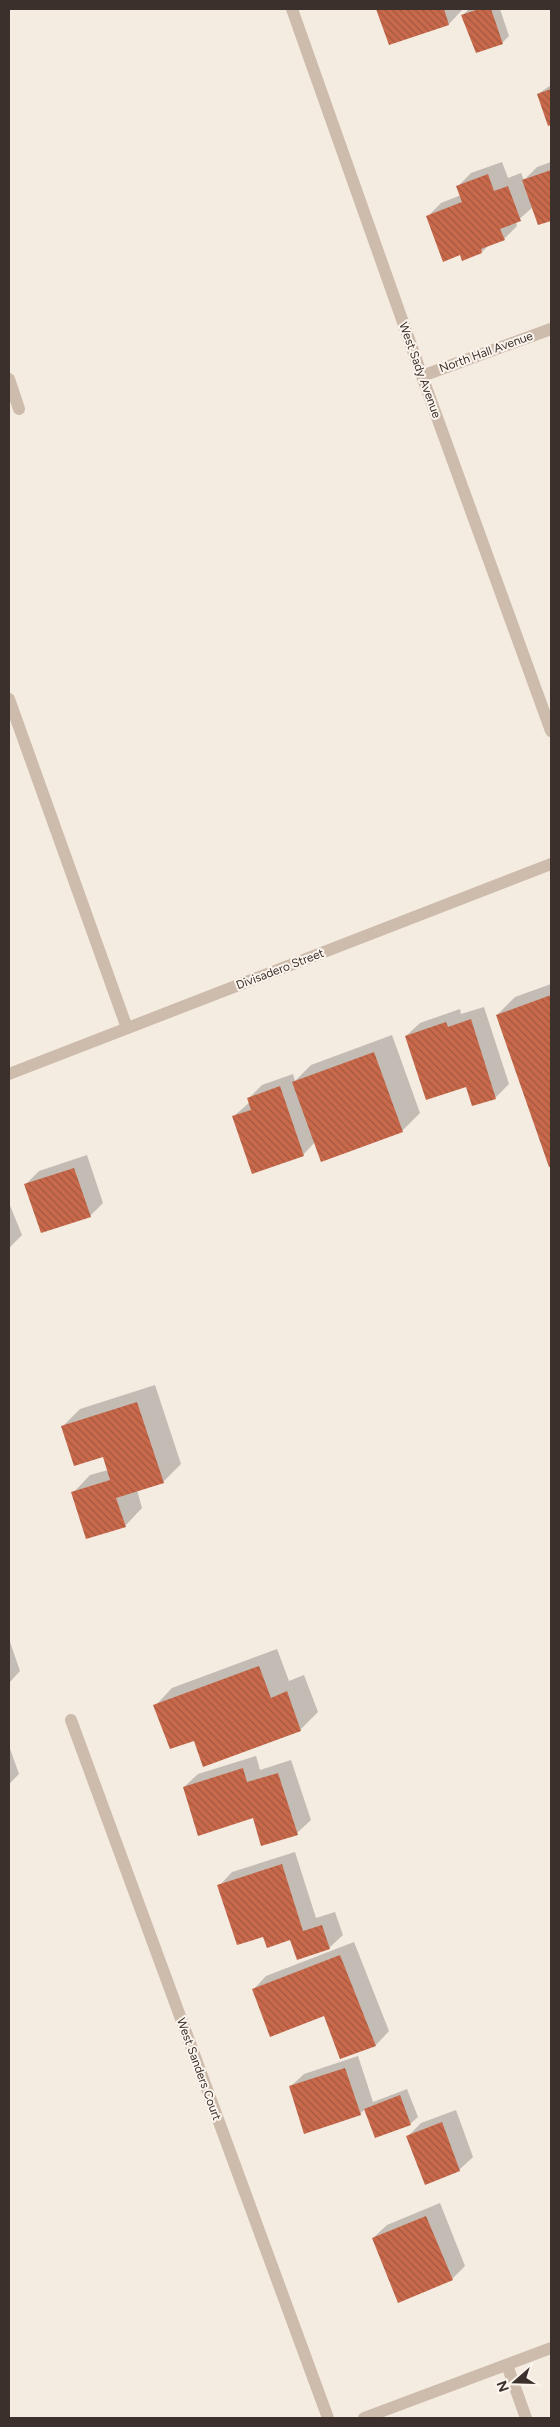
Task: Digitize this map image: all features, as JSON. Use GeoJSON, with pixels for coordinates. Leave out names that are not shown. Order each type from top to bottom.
{"type":"FeatureCollection","features":[{"type":"Feature","properties":{"kind":"street","name":"West Sady Avenue"},"geometry":{"type":"LineString","coordinates":[[292,9],[422,376],[551,731]]}},
{"type":"Feature","properties":{"kind":"street","name":"North Hall Avenue"},"geometry":{"type":"LineString","coordinates":[[422,376],[551,328]]}},
{"type":"Feature","properties":{"kind":"street"},"geometry":{"type":"LineString","coordinates":[[9,379],[19,409]]}},
{"type":"Feature","properties":{"kind":"street"},"geometry":{"type":"LineString","coordinates":[[9,699],[127,1028]]}},
{"type":"Feature","properties":{"kind":"street","name":"Divisadero Street"},"geometry":{"type":"LineString","coordinates":[[9,1074],[551,864]]}},
{"type":"Feature","properties":{"kind":"street","name":"West Sanders Court"},"geometry":{"type":"LineString","coordinates":[[71,1720],[328,2418]]}},
{"type":"Feature","properties":{"kind":"street"},"geometry":{"type":"LineString","coordinates":[[364,2418],[551,2348]]}},
{"type":"Feature","properties":{"kind":"street"},"geometry":{"type":"LineString","coordinates":[[507,2365],[526,2418]]}},
{"type":"Feature","properties":{"kind":"building"},"geometry":{"type":"Polygon","coordinates":[[[376,9],[444,9],[449,25],[389,45],[376,9]]]}},
{"type":"Feature","properties":{"kind":"building"},"geometry":{"type":"Polygon","coordinates":[[[479,9],[491,9],[503,44],[476,53],[461,15],[479,9]]]}},
{"type":"Feature","properties":{"kind":"building"},"geometry":{"type":"Polygon","coordinates":[[[551,89],[551,125],[548,126],[537,94],[551,89]]]}},
{"type":"Feature","properties":{"kind":"building"},"geometry":{"type":"Polygon","coordinates":[[[551,170],[551,221],[538,225],[522,180],[551,170]]]}},
{"type":"Feature","properties":{"kind":"building"},"geometry":{"type":"Polygon","coordinates":[[[488,174],[494,191],[508,186],[521,221],[500,229],[505,240],[481,249],[482,253],[462,261],[460,255],[443,262],[426,216],[462,202],[456,186],[488,174]]]}},
{"type":"Feature","properties":{"kind":"building"},"geometry":{"type":"Polygon","coordinates":[[[551,995],[551,1167],[549,1167],[496,1015],[551,995]]]}},
{"type":"Feature","properties":{"kind":"building"},"geometry":{"type":"Polygon","coordinates":[[[471,1019],[496,1099],[472,1106],[466,1087],[426,1100],[405,1036],[446,1022],[448,1027],[471,1019]]]}},
{"type":"Feature","properties":{"kind":"building"},"geometry":{"type":"Polygon","coordinates":[[[374,1052],[403,1132],[321,1162],[292,1082],[374,1052]]]}},
{"type":"Feature","properties":{"kind":"building"},"geometry":{"type":"Polygon","coordinates":[[[280,1086],[304,1156],[252,1174],[232,1116],[251,1110],[247,1098],[280,1086]]]}},
{"type":"Feature","properties":{"kind":"building"},"geometry":{"type":"Polygon","coordinates":[[[74,1168],[91,1217],[41,1233],[24,1184],[74,1168]]]}},
{"type":"Feature","properties":{"kind":"building"},"geometry":{"type":"Polygon","coordinates":[[[137,1402],[164,1483],[116,1498],[126,1527],[86,1539],[71,1492],[110,1480],[103,1457],[74,1466],[61,1426],[137,1402]]]}},
{"type":"Feature","properties":{"kind":"building"},"geometry":{"type":"Polygon","coordinates":[[[259,1666],[271,1698],[287,1691],[301,1731],[203,1767],[194,1741],[170,1749],[153,1705],[259,1666]]]}},
{"type":"Feature","properties":{"kind":"building"},"geometry":{"type":"Polygon","coordinates":[[[243,1768],[247,1782],[278,1773],[298,1835],[261,1846],[253,1818],[198,1836],[183,1787],[243,1768]]]}},
{"type":"Feature","properties":{"kind":"building"},"geometry":{"type":"Polygon","coordinates":[[[282,1864],[303,1931],[322,1925],[330,1949],[297,1960],[290,1940],[267,1948],[263,1937],[237,1945],[217,1885],[282,1864]]]}},
{"type":"Feature","properties":{"kind":"building"},"geometry":{"type":"Polygon","coordinates":[[[340,1955],[376,2046],[340,2059],[324,2016],[270,2037],[252,1989],[340,1955]]]}},
{"type":"Feature","properties":{"kind":"building"},"geometry":{"type":"Polygon","coordinates":[[[345,2068],[361,2115],[304,2134],[289,2086],[345,2068]]]}},
{"type":"Feature","properties":{"kind":"building"},"geometry":{"type":"Polygon","coordinates":[[[400,2095],[411,2125],[375,2138],[364,2109],[400,2095]]]}},
{"type":"Feature","properties":{"kind":"building"},"geometry":{"type":"Polygon","coordinates":[[[442,2122],[460,2171],[425,2185],[406,2136],[442,2122]]]}},
{"type":"Feature","properties":{"kind":"building"},"geometry":{"type":"Polygon","coordinates":[[[426,2216],[453,2280],[398,2303],[372,2238],[426,2216]]]}}]}
